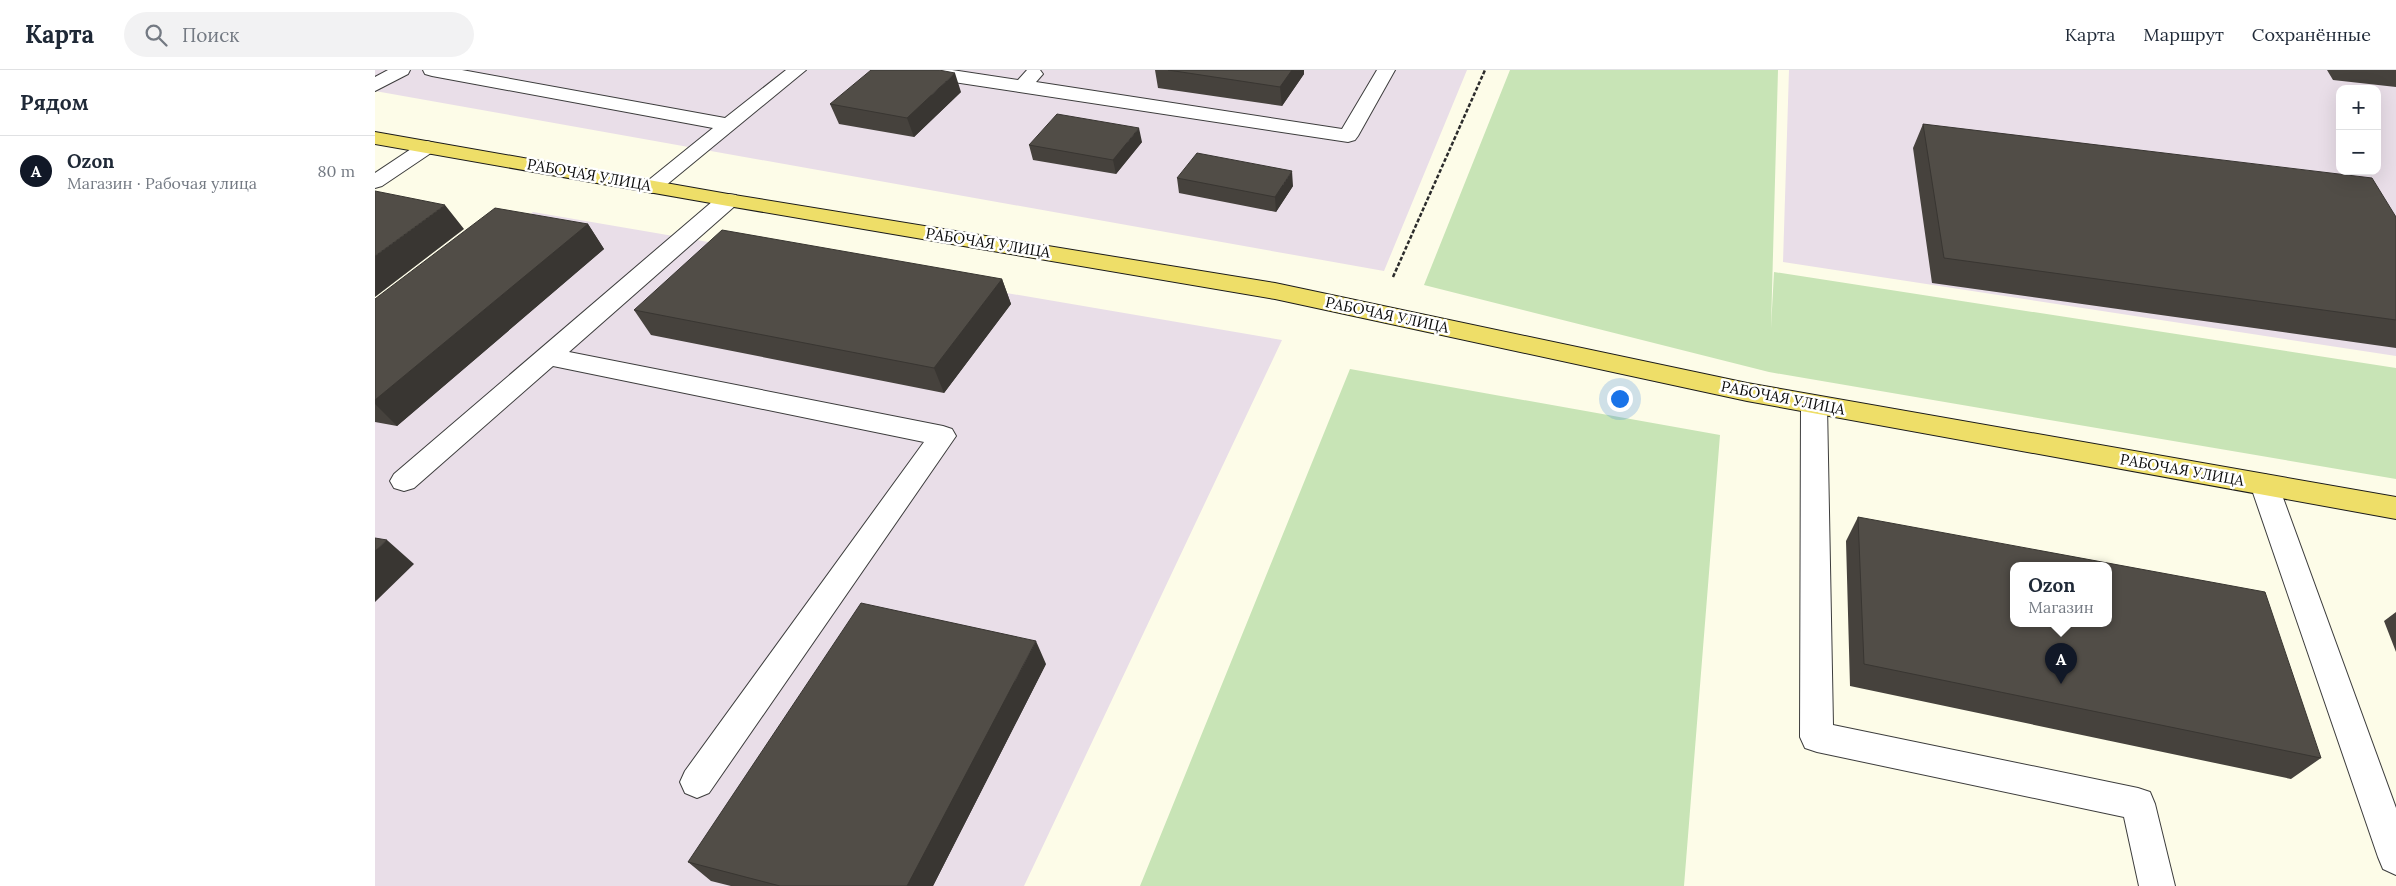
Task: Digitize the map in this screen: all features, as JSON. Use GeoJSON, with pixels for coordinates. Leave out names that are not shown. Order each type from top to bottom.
{"type":"FeatureCollection","features":[{"type":"Feature","properties":{"kind":"main road","name":"РАБОЧАЯ УЛИЦА"},"geometry":{"type":"LineString","coordinates":[[375,138],[729,200],[1275,291],[1814,405],[2396,508]]}},
{"type":"Feature","properties":{"kind":"street"},"geometry":{"type":"LineString","coordinates":[[375,85],[401,70]]}},
{"type":"Feature","properties":{"kind":"street"},"geometry":{"type":"LineString","coordinates":[[432,70],[729,125]]}},
{"type":"Feature","properties":{"kind":"street"},"geometry":{"type":"LineString","coordinates":[[652,186],[797,70]]}},
{"type":"Feature","properties":{"kind":"street"},"geometry":{"type":"LineString","coordinates":[[914,70],[1348,136],[1386,70]]}},
{"type":"Feature","properties":{"kind":"street"},"geometry":{"type":"LineString","coordinates":[[1022,86],[1038,70]]}},
{"type":"Feature","properties":{"kind":"street"},"geometry":{"type":"LineString","coordinates":[[375,182],[427,147]]}},
{"type":"Feature","properties":{"kind":"street"},"geometry":{"type":"LineString","coordinates":[[404,481],[729,200]]}},
{"type":"Feature","properties":{"kind":"street"},"geometry":{"type":"LineString","coordinates":[[548,356],[943,436],[697,782]]}},
{"type":"Feature","properties":{"kind":"street"},"geometry":{"type":"LineString","coordinates":[[1814,405],[1817,738],[2138,804],[2157,886]]}},
{"type":"Feature","properties":{"kind":"street"},"geometry":{"type":"LineString","coordinates":[[2264,484],[2396,857]]}},
{"type":"Feature","properties":{"kind":"path"},"geometry":{"type":"LineString","coordinates":[[1393,277],[1485,70]]}},
{"type":"Feature","properties":{"kind":"shaded area"},"geometry":{"type":"Polygon","coordinates":[[[375,70],[1467,70],[1384,271],[375,91],[375,70]]]}},
{"type":"Feature","properties":{"kind":"shaded area"},"geometry":{"type":"Polygon","coordinates":[[[1789,70],[2396,70],[2396,356],[1783,262],[1789,70]]]}},
{"type":"Feature","properties":{"kind":"shaded area"},"geometry":{"type":"Polygon","coordinates":[[[533,212],[1282,340],[1024,886],[375,886],[375,339],[533,212]]]}},
{"type":"Feature","properties":{"kind":"green space"},"geometry":{"type":"Polygon","coordinates":[[[1510,70],[1778,70],[1771,328],[1774,272],[2396,368],[2396,479],[1769,372],[1424,285],[1510,70]]]}},
{"type":"Feature","properties":{"kind":"green space"},"geometry":{"type":"Polygon","coordinates":[[[1350,369],[1720,435],[1684,886],[1140,886],[1350,369]]]}},
{"type":"Feature","properties":{"kind":"building"},"geometry":{"type":"Polygon","coordinates":[[[871,70],[939,70],[955,73],[907,118],[830,104],[871,70]]]}},
{"type":"Feature","properties":{"kind":"building"},"geometry":{"type":"Polygon","coordinates":[[[1168,70],[1292,70],[1280,87],[1168,70]]]}},
{"type":"Feature","properties":{"kind":"building"},"geometry":{"type":"Polygon","coordinates":[[[1057,114],[1139,128],[1113,160],[1029,145],[1057,114]]]}},
{"type":"Feature","properties":{"kind":"building"},"geometry":{"type":"Polygon","coordinates":[[[1923,124],[2372,178],[2396,217],[2396,320],[1944,258],[1923,124]]]}},
{"type":"Feature","properties":{"kind":"building"},"geometry":{"type":"Polygon","coordinates":[[[1197,153],[1292,171],[1275,197],[1177,178],[1197,153]]]}},
{"type":"Feature","properties":{"kind":"building"},"geometry":{"type":"Polygon","coordinates":[[[375,191],[445,205],[375,256],[375,191]]]}},
{"type":"Feature","properties":{"kind":"building"},"geometry":{"type":"Polygon","coordinates":[[[495,208],[588,224],[375,400],[375,299],[495,208]]]}},
{"type":"Feature","properties":{"kind":"building"},"geometry":{"type":"Polygon","coordinates":[[[722,230],[1002,279],[934,368],[634,310],[722,230]]]}},
{"type":"Feature","properties":{"kind":"building"},"geometry":{"type":"Polygon","coordinates":[[[1858,517],[2102,562],[2010,562],[2010,627],[2112,627],[2112,564],[2265,592],[2321,758],[1864,664],[1858,517]]]}},
{"type":"Feature","properties":{"kind":"building"},"geometry":{"type":"Polygon","coordinates":[[[375,538],[387,540],[375,551],[375,538]]]}},
{"type":"Feature","properties":{"kind":"building"},"geometry":{"type":"Polygon","coordinates":[[[861,603],[1036,641],[907,886],[780,886],[688,862],[861,603]]]}},
{"type":"Feature","properties":{"kind":"place","name":"Ozon"},"geometry":{"type":"Point","coordinates":[2061,684]}}]}
